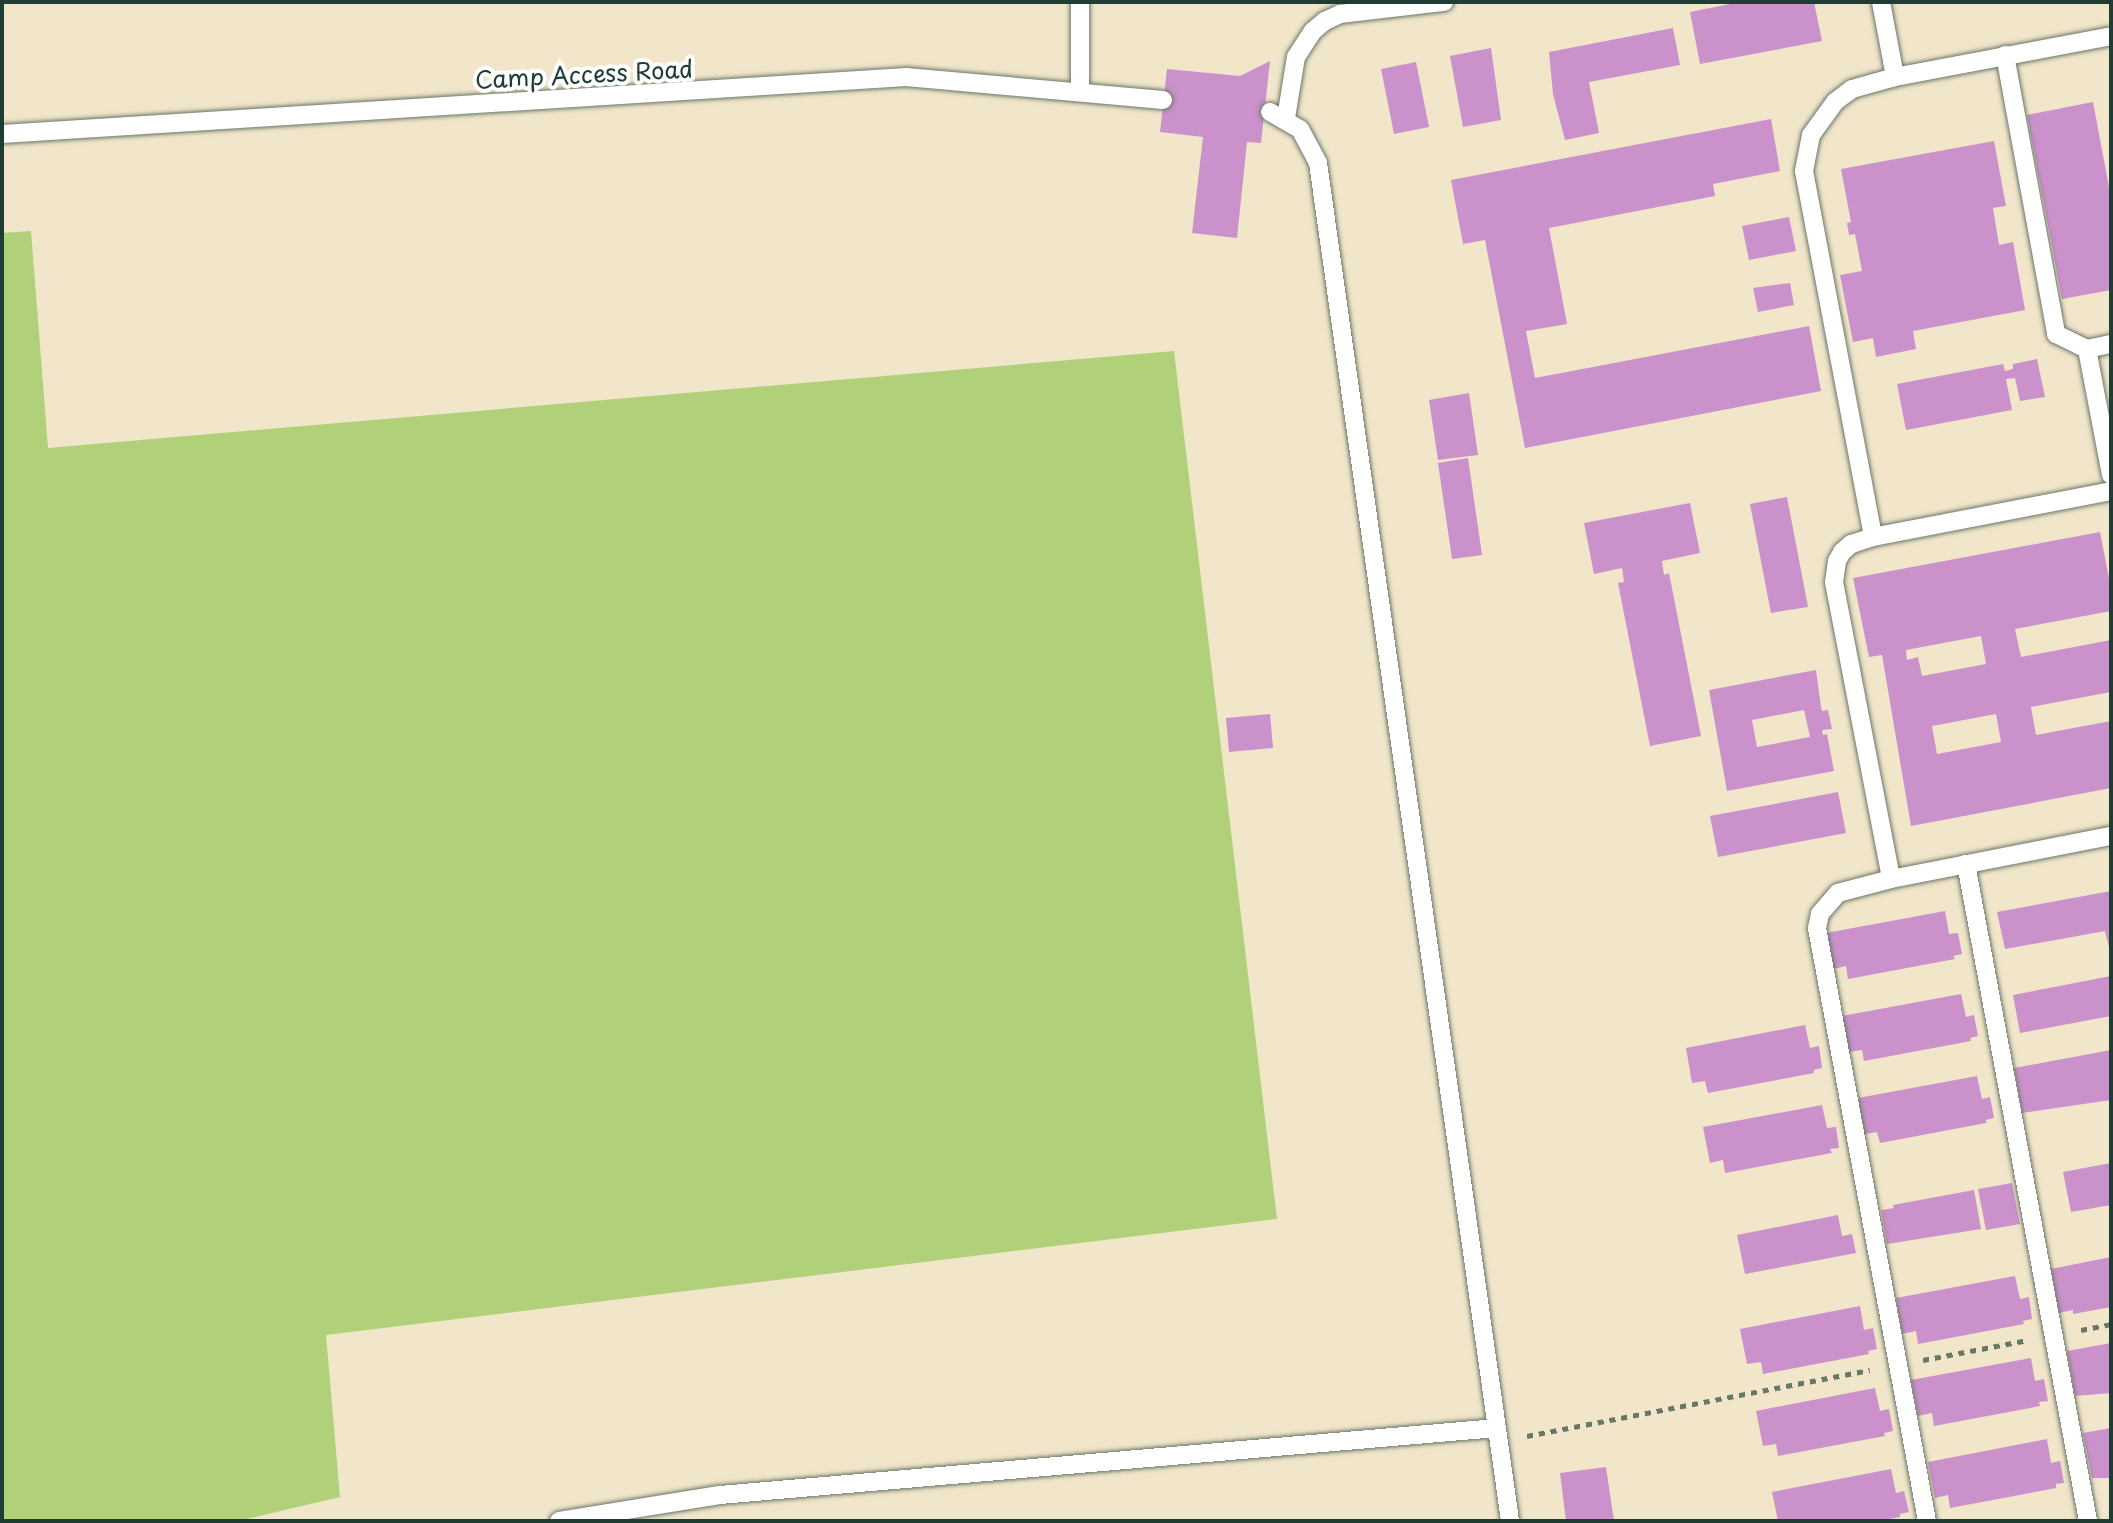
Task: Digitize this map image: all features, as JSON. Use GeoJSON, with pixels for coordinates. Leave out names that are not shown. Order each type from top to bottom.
{"type":"FeatureCollection","features":[{"type":"Feature","properties":{"kind":"lane"},"geometry":{"type":"LineString","coordinates":[[1080,2],[1080,91]]}},
{"type":"Feature","properties":{"kind":"lane"},"geometry":{"type":"LineString","coordinates":[[1444,2],[1340,14],[1325,21],[1313,31],[1296,57],[1278,115],[1311,145],[1318,163],[1510,1521]]}},
{"type":"Feature","properties":{"kind":"lane"},"geometry":{"type":"LineString","coordinates":[[1881,2],[1895,77]]}},
{"type":"Feature","properties":{"kind":"lane"},"geometry":{"type":"LineString","coordinates":[[1873,537],[1804,171],[1811,135],[1835,102],[1852,89],[1895,77],[2111,36]]}},
{"type":"Feature","properties":{"kind":"lane"},"geometry":{"type":"LineString","coordinates":[[2005,55],[2056,334],[2087,349],[2111,344]]}},
{"type":"Feature","properties":{"kind":"lane","name":"Camp Access Road"},"geometry":{"type":"LineString","coordinates":[[2,134],[906,77],[1163,100]]}},
{"type":"Feature","properties":{"kind":"lane"},"geometry":{"type":"LineString","coordinates":[[2087,349],[2111,475]]}},
{"type":"Feature","properties":{"kind":"lane"},"geometry":{"type":"LineString","coordinates":[[1891,879],[1834,582],[1837,561],[1842,552],[1851,544],[1873,537],[2111,491]]}},
{"type":"Feature","properties":{"kind":"lane"},"geometry":{"type":"LineString","coordinates":[[1927,1521],[1817,928],[1820,914],[1838,893],[1891,879],[2111,836]]}},
{"type":"Feature","properties":{"kind":"lane"},"geometry":{"type":"LineString","coordinates":[[1966,864],[2088,1521]]}},
{"type":"Feature","properties":{"kind":"lane"},"geometry":{"type":"LineString","coordinates":[[559,1521],[720,1495],[1498,1435]]}},
{"type":"Feature","properties":{"kind":"path"},"geometry":{"type":"LineString","coordinates":[[1498,1435],[2111,1324]]}},
{"type":"Feature","properties":{"kind":"green space"},"geometry":{"type":"Polygon","coordinates":[[[31,231],[48,448],[1174,351],[1277,1219],[326,1335],[340,1497],[238,1521],[2,1521],[2,233],[31,231]]]}},
{"type":"Feature","properties":{"kind":"building"},"geometry":{"type":"Polygon","coordinates":[[[1740,2],[1814,2],[1822,41],[1700,64],[1690,12],[1740,2]]]}},
{"type":"Feature","properties":{"kind":"building"},"geometry":{"type":"Polygon","coordinates":[[[1673,28],[1680,65],[1589,82],[1599,133],[1565,140],[1553,94],[1549,52],[1673,28]]]}},
{"type":"Feature","properties":{"kind":"building"},"geometry":{"type":"Polygon","coordinates":[[[1491,48],[1501,120],[1463,127],[1450,56],[1491,48]]]}},
{"type":"Feature","properties":{"kind":"building"},"geometry":{"type":"Polygon","coordinates":[[[1270,61],[1261,143],[1247,142],[1237,238],[1192,233],[1203,137],[1160,132],[1167,69],[1240,76],[1270,61]]]}},
{"type":"Feature","properties":{"kind":"building"},"geometry":{"type":"Polygon","coordinates":[[[1416,62],[1429,127],[1394,134],[1381,69],[1416,62]]]}},
{"type":"Feature","properties":{"kind":"building"},"geometry":{"type":"Polygon","coordinates":[[[2093,102],[2111,198],[2111,290],[2062,299],[2027,115],[2093,102]]]}},
{"type":"Feature","properties":{"kind":"building"},"geometry":{"type":"Polygon","coordinates":[[[1771,119],[1780,171],[1713,184],[1715,196],[1549,228],[1567,324],[1526,331],[1535,378],[1809,326],[1821,391],[1525,448],[1485,240],[1463,244],[1451,180],[1771,119]]]}},
{"type":"Feature","properties":{"kind":"building"},"geometry":{"type":"Polygon","coordinates":[[[1994,141],[2006,206],[1993,208],[1999,245],[2013,242],[2025,310],[1913,331],[1916,349],[1876,357],[1873,338],[1853,342],[1840,275],[1862,271],[1855,234],[1849,235],[1847,223],[1851,222],[1841,169],[1994,141]]]}},
{"type":"Feature","properties":{"kind":"building"},"geometry":{"type":"Polygon","coordinates":[[[1789,217],[1796,251],[1749,260],[1742,226],[1789,217]]]}},
{"type":"Feature","properties":{"kind":"building"},"geometry":{"type":"Polygon","coordinates":[[[1790,283],[1794,305],[1758,312],[1753,288],[1790,283]]]}},
{"type":"Feature","properties":{"kind":"building"},"geometry":{"type":"Polygon","coordinates":[[[2037,359],[2045,397],[2020,401],[2015,378],[2006,379],[2012,410],[1906,430],[1897,384],[2003,364],[2005,371],[2013,369],[2013,364],[2037,359]]]}},
{"type":"Feature","properties":{"kind":"building"},"geometry":{"type":"Polygon","coordinates":[[[1469,393],[1478,455],[1438,460],[1429,400],[1469,393]]]}},
{"type":"Feature","properties":{"kind":"building"},"geometry":{"type":"Polygon","coordinates":[[[1468,458],[1482,555],[1452,559],[1438,463],[1468,458]]]}},
{"type":"Feature","properties":{"kind":"building"},"geometry":{"type":"Polygon","coordinates":[[[1787,497],[1808,607],[1771,613],[1750,504],[1787,497]]]}},
{"type":"Feature","properties":{"kind":"building"},"geometry":{"type":"Polygon","coordinates":[[[1690,503],[1700,553],[1662,561],[1664,575],[1669,573],[1701,736],[1650,746],[1618,583],[1624,582],[1622,568],[1594,574],[1584,523],[1690,503]]]}},
{"type":"Feature","properties":{"kind":"building"},"geometry":{"type":"Polygon","coordinates":[[[2100,532],[2111,589],[2111,611],[2015,629],[2021,657],[2111,640],[2111,692],[2031,707],[2036,735],[2111,721],[2111,788],[1911,826],[1882,655],[1869,657],[1853,578],[2100,532]],[[1981,636],[1906,650],[1907,660],[1918,657],[1922,676],[1986,664],[1981,636]],[[1996,714],[1932,726],[1937,754],[2001,742],[1996,714]]]}},
{"type":"Feature","properties":{"kind":"building"},"geometry":{"type":"Polygon","coordinates":[[[1816,670],[1822,711],[1828,710],[1832,729],[1822,730],[1823,735],[1827,734],[1834,771],[1727,791],[1709,690],[1816,670]],[[1804,710],[1752,720],[1757,747],[1810,737],[1804,710]]]}},
{"type":"Feature","properties":{"kind":"building"},"geometry":{"type":"Polygon","coordinates":[[[1270,714],[1273,748],[1229,752],[1226,718],[1270,714]]]}},
{"type":"Feature","properties":{"kind":"building"},"geometry":{"type":"Polygon","coordinates":[[[1838,792],[1846,833],[1718,857],[1710,816],[1838,792]]]}},
{"type":"Feature","properties":{"kind":"building"},"geometry":{"type":"Polygon","coordinates":[[[2111,891],[2111,956],[2105,931],[2005,949],[1997,912],[2111,891]]]}},
{"type":"Feature","properties":{"kind":"building"},"geometry":{"type":"Polygon","coordinates":[[[1945,911],[1949,934],[1958,933],[1962,954],[1953,956],[1955,959],[1848,979],[1846,966],[1833,969],[1826,933],[1945,911]]]}},
{"type":"Feature","properties":{"kind":"building"},"geometry":{"type":"Polygon","coordinates":[[[2111,976],[2111,1016],[2020,1033],[2013,995],[2111,976]]]}},
{"type":"Feature","properties":{"kind":"building"},"geometry":{"type":"Polygon","coordinates":[[[1961,994],[1966,1017],[1974,1015],[1978,1036],[1970,1038],[1971,1041],[1864,1061],[1862,1050],[1849,1052],[1842,1016],[1961,994]]]}},
{"type":"Feature","properties":{"kind":"building"},"geometry":{"type":"Polygon","coordinates":[[[1805,1025],[1810,1048],[1819,1046],[1822,1068],[1814,1070],[1814,1073],[1708,1093],[1705,1081],[1692,1083],[1686,1048],[1805,1025]]]}},
{"type":"Feature","properties":{"kind":"building"},"geometry":{"type":"Polygon","coordinates":[[[2111,1050],[2111,1100],[2022,1113],[2014,1068],[2111,1050]]]}},
{"type":"Feature","properties":{"kind":"building"},"geometry":{"type":"Polygon","coordinates":[[[1977,1076],[1982,1099],[1990,1097],[1994,1118],[1986,1120],[1986,1123],[1880,1143],[1877,1132],[1864,1134],[1858,1098],[1977,1076]]]}},
{"type":"Feature","properties":{"kind":"building"},"geometry":{"type":"Polygon","coordinates":[[[1822,1105],[1827,1128],[1836,1127],[1839,1148],[1830,1149],[1832,1153],[1725,1173],[1723,1160],[1710,1163],[1703,1127],[1822,1105]]]}},
{"type":"Feature","properties":{"kind":"building"},"geometry":{"type":"Polygon","coordinates":[[[2111,1163],[2111,1205],[2071,1212],[2063,1172],[2111,1163]]]}},
{"type":"Feature","properties":{"kind":"building"},"geometry":{"type":"Polygon","coordinates":[[[2012,1183],[2020,1224],[1986,1230],[1978,1189],[2012,1183]]]}},
{"type":"Feature","properties":{"kind":"building"},"geometry":{"type":"Polygon","coordinates":[[[1974,1190],[1981,1229],[1887,1244],[1881,1210],[1974,1190]]]}},
{"type":"Feature","properties":{"kind":"building"},"geometry":{"type":"Polygon","coordinates":[[[1838,1215],[1842,1236],[1852,1234],[1856,1253],[1745,1274],[1737,1235],[1838,1215]]]}},
{"type":"Feature","properties":{"kind":"building"},"geometry":{"type":"Polygon","coordinates":[[[2111,1257],[2111,1307],[2073,1314],[2073,1310],[2059,1313],[2051,1269],[2111,1257]]]}},
{"type":"Feature","properties":{"kind":"building"},"geometry":{"type":"Polygon","coordinates":[[[2015,1276],[2020,1299],[2029,1297],[2032,1319],[2023,1321],[2024,1324],[1918,1344],[1916,1331],[1902,1334],[1896,1298],[2015,1276]]]}},
{"type":"Feature","properties":{"kind":"building"},"geometry":{"type":"Polygon","coordinates":[[[1860,1306],[1864,1330],[1873,1328],[1877,1349],[1868,1351],[1869,1354],[1763,1374],[1761,1362],[1747,1364],[1740,1329],[1860,1306]]]}},
{"type":"Feature","properties":{"kind":"building"},"geometry":{"type":"Polygon","coordinates":[[[2111,1343],[2111,1393],[2075,1396],[2067,1351],[2111,1343]]]}},
{"type":"Feature","properties":{"kind":"building"},"geometry":{"type":"Polygon","coordinates":[[[2031,1358],[2035,1381],[2044,1379],[2048,1401],[2039,1402],[2040,1406],[1934,1426],[1932,1413],[1918,1416],[1911,1380],[2031,1358]]]}},
{"type":"Feature","properties":{"kind":"building"},"geometry":{"type":"Polygon","coordinates":[[[1875,1388],[1880,1411],[1889,1409],[1893,1431],[1884,1433],[1885,1436],[1778,1456],[1776,1444],[1763,1446],[1756,1411],[1875,1388]]]}},
{"type":"Feature","properties":{"kind":"building"},"geometry":{"type":"Polygon","coordinates":[[[2111,1428],[2111,1478],[2092,1478],[2083,1433],[2111,1428]]]}},
{"type":"Feature","properties":{"kind":"building"},"geometry":{"type":"Polygon","coordinates":[[[2047,1439],[2051,1463],[2060,1461],[2064,1483],[2056,1484],[2056,1488],[1950,1508],[1948,1495],[1935,1498],[1928,1462],[2047,1439]]]}},
{"type":"Feature","properties":{"kind":"building"},"geometry":{"type":"Polygon","coordinates":[[[1606,1467],[1614,1521],[1566,1521],[1560,1473],[1606,1467]]]}},
{"type":"Feature","properties":{"kind":"building"},"geometry":{"type":"Polygon","coordinates":[[[1891,1469],[1896,1493],[1904,1491],[1909,1512],[1900,1514],[1900,1517],[1879,1521],[1778,1521],[1772,1492],[1891,1469]]]}}]}
